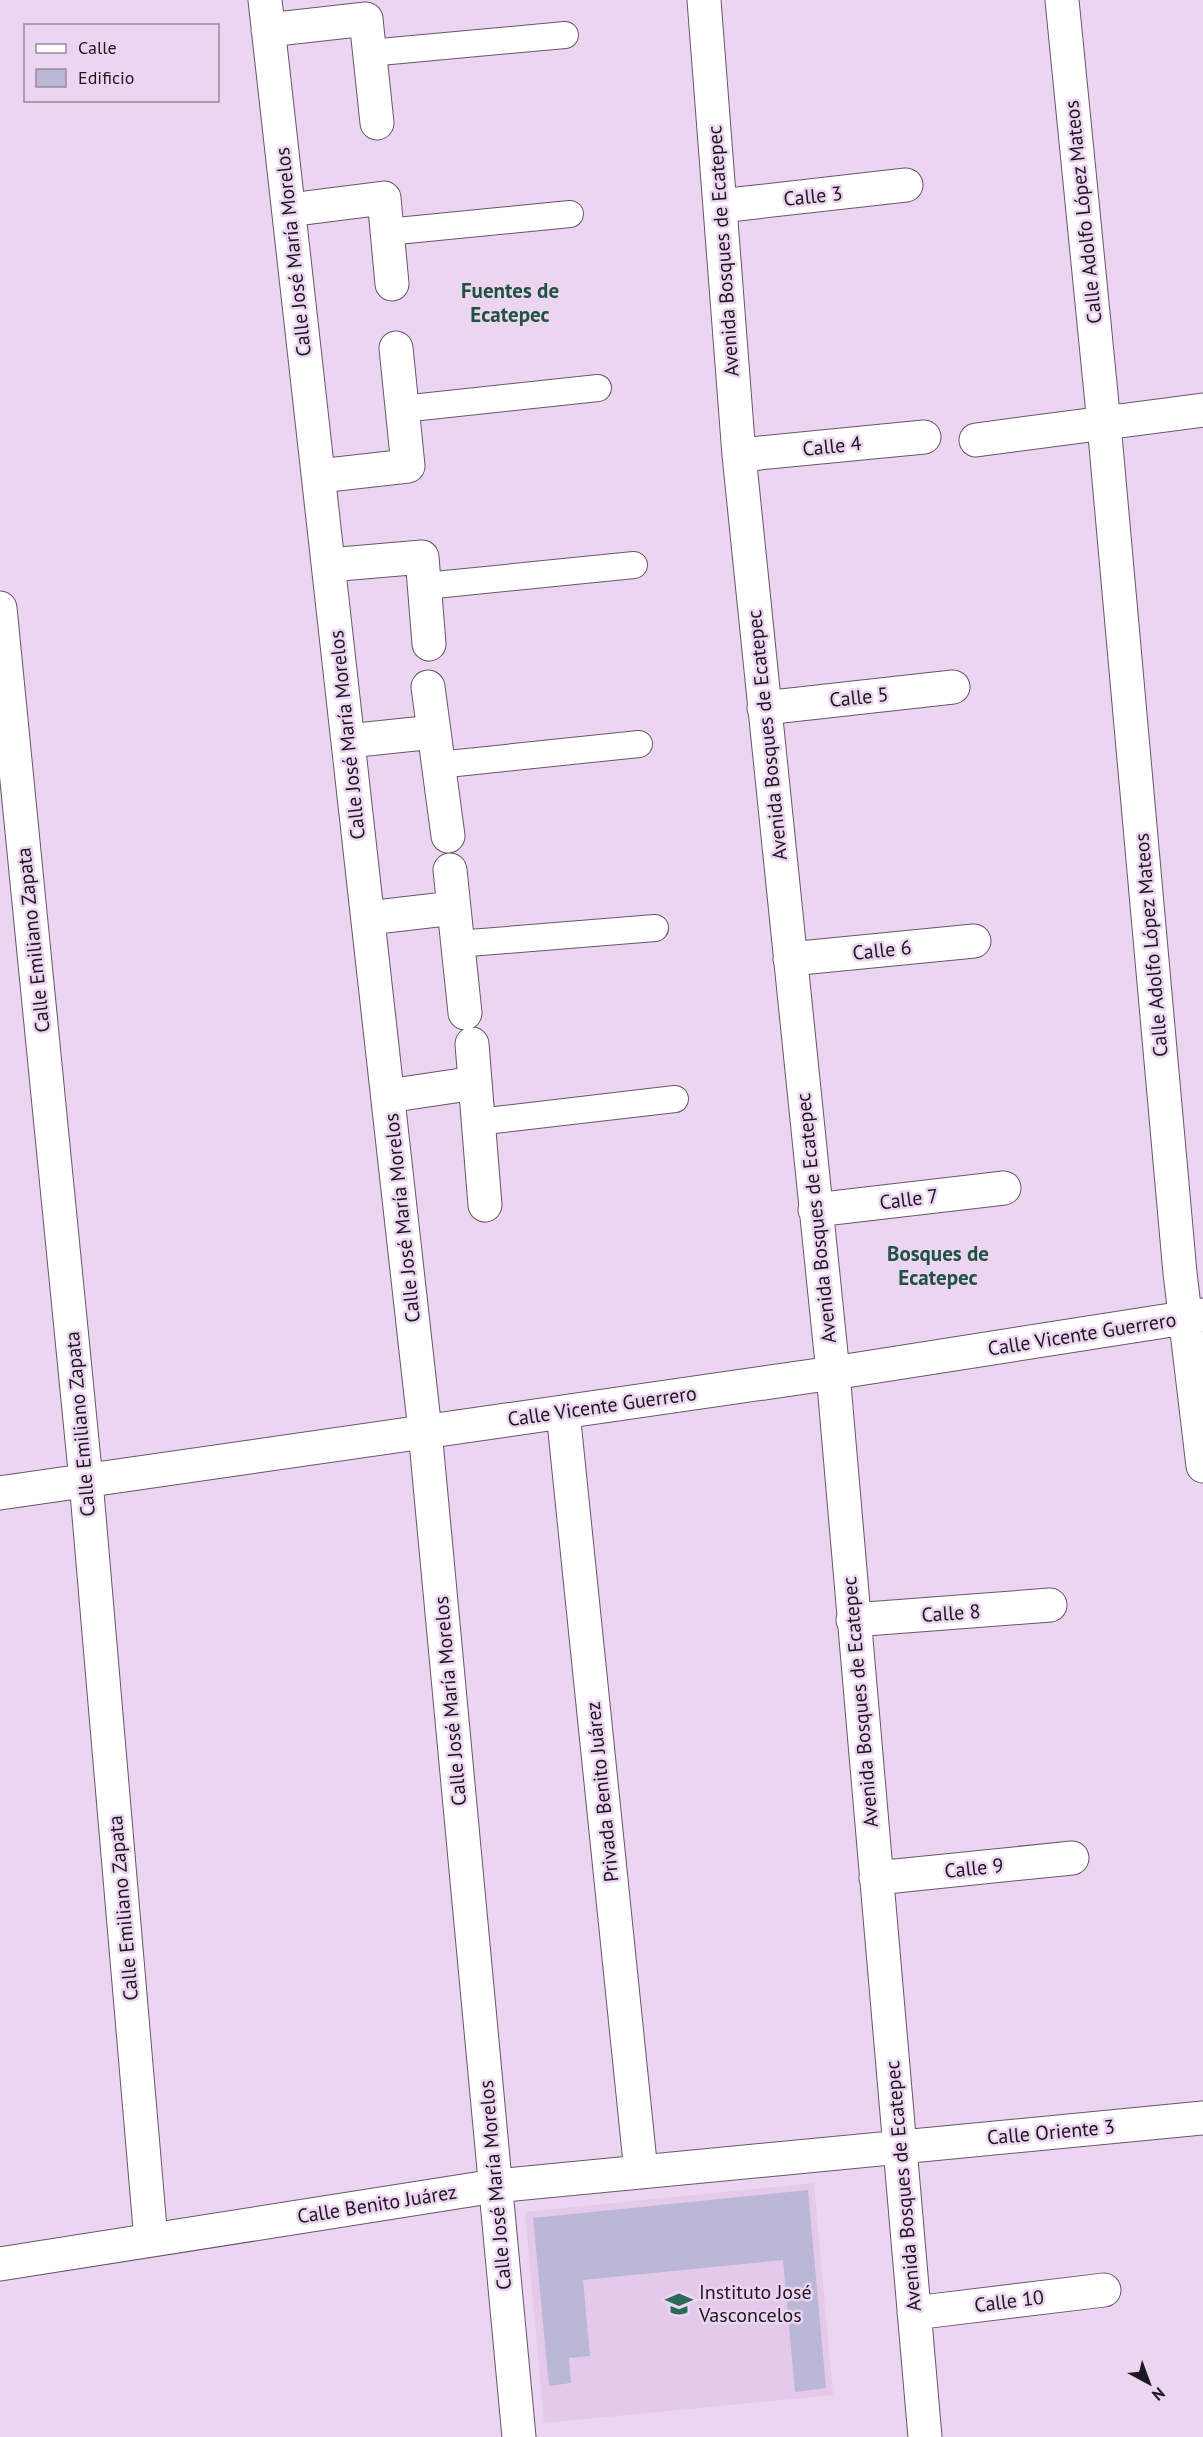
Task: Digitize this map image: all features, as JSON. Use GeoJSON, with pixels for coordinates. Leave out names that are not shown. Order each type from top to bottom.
{"type":"FeatureCollection","features":[{"type":"Feature","properties":{"kind":"street","name":"Avenida Bosques de Ecatepec"},"geometry":{"type":"LineString","coordinates":[[704,0],[739,455],[833,1373],[925,2437]]}},
{"type":"Feature","properties":{"kind":"street","name":"Calle Adolfo López Mateos"},"geometry":{"type":"LineString","coordinates":[[1062,0],[1104,424],[1180,1273],[1195,1316],[1203,1466]]}},
{"type":"Feature","properties":{"kind":"street"},"geometry":{"type":"LineString","coordinates":[[267,15],[366,19],[377,123]]}},
{"type":"Feature","properties":{"kind":"street","name":"Calle José María Morelos"},"geometry":{"type":"LineString","coordinates":[[267,15],[425,1431],[519,2437]]}},
{"type":"Feature","properties":{"kind":"street"},"geometry":{"type":"LineString","coordinates":[[369,53],[565,35]]}},
{"type":"Feature","properties":{"kind":"street","name":"Calle 3"},"geometry":{"type":"LineString","coordinates":[[720,206],[906,185]]}},
{"type":"Feature","properties":{"kind":"street"},"geometry":{"type":"LineString","coordinates":[[289,210],[384,198],[392,284]]}},
{"type":"Feature","properties":{"kind":"street"},"geometry":{"type":"LineString","coordinates":[[387,232],[570,214]]}},
{"type":"Feature","properties":{"kind":"street"},"geometry":{"type":"LineString","coordinates":[[319,476],[408,466],[396,348]]}},
{"type":"Feature","properties":{"kind":"street"},"geometry":{"type":"LineString","coordinates":[[402,409],[598,388]]}},
{"type":"Feature","properties":{"kind":"street"},"geometry":{"type":"LineString","coordinates":[[976,440],[1203,410]]}},
{"type":"Feature","properties":{"kind":"street","name":"Calle 4"},"geometry":{"type":"LineString","coordinates":[[739,455],[924,437]]}},
{"type":"Feature","properties":{"kind":"street"},"geometry":{"type":"LineString","coordinates":[[328,565],[422,557],[429,644]]}},
{"type":"Feature","properties":{"kind":"street"},"geometry":{"type":"LineString","coordinates":[[425,586],[634,565]]}},
{"type":"Feature","properties":{"kind":"street","name":"Calle Emiliano Zapata"},"geometry":{"type":"LineString","coordinates":[[0,608],[86,1481],[151,2240]]}},
{"type":"Feature","properties":{"kind":"street"},"geometry":{"type":"LineString","coordinates":[[428,687],[448,836]]}},
{"type":"Feature","properties":{"kind":"street","name":"Calle 5"},"geometry":{"type":"LineString","coordinates":[[764,708],[953,687]]}},
{"type":"Feature","properties":{"kind":"street"},"geometry":{"type":"LineString","coordinates":[[348,741],[434,732]]}},
{"type":"Feature","properties":{"kind":"street"},"geometry":{"type":"LineString","coordinates":[[438,765],[639,744]]}},
{"type":"Feature","properties":{"kind":"street"},"geometry":{"type":"LineString","coordinates":[[450,870],[475,1083],[485,1205]]}},
{"type":"Feature","properties":{"kind":"street"},"geometry":{"type":"LineString","coordinates":[[368,918],[454,908]]}},
{"type":"Feature","properties":{"kind":"street"},"geometry":{"type":"LineString","coordinates":[[457,944],[655,927]]}},
{"type":"Feature","properties":{"kind":"street","name":"Calle 6"},"geometry":{"type":"LineString","coordinates":[[790,959],[974,941]]}},
{"type":"Feature","properties":{"kind":"street"},"geometry":{"type":"LineString","coordinates":[[388,1096],[475,1083]]}},
{"type":"Feature","properties":{"kind":"street"},"geometry":{"type":"LineString","coordinates":[[478,1122],[675,1100]]}},
{"type":"Feature","properties":{"kind":"street","name":"Calle 7"},"geometry":{"type":"LineString","coordinates":[[815,1210],[1004,1188]]}},
{"type":"Feature","properties":{"kind":"street","name":"Calle Vicente Guerrero"},"geometry":{"type":"LineString","coordinates":[[0,1493],[833,1373],[1195,1316]]}},
{"type":"Feature","properties":{"kind":"street","name":"Privada Benito Juárez"},"geometry":{"type":"LineString","coordinates":[[564,1412],[641,2172]]}},
{"type":"Feature","properties":{"kind":"street","name":"Calle 8"},"geometry":{"type":"LineString","coordinates":[[853,1620],[1050,1605]]}},
{"type":"Feature","properties":{"kind":"street","name":"Calle 9"},"geometry":{"type":"LineString","coordinates":[[876,1878],[1072,1858]]}},
{"type":"Feature","properties":{"kind":"street","name":"Calle Oriente 3"},"geometry":{"type":"LineString","coordinates":[[900,2147],[1203,2118]]}},
{"type":"Feature","properties":{"kind":"street","name":"Calle Benito Juárez"},"geometry":{"type":"LineString","coordinates":[[0,2264],[495,2186],[900,2147]]}},
{"type":"Feature","properties":{"kind":"street","name":"Calle 10"},"geometry":{"type":"LineString","coordinates":[[914,2313],[1104,2290]]}},
{"type":"Feature","properties":{"kind":"shaded area","name":"Instituto José Vasconcelos"},"geometry":{"type":"Polygon","coordinates":[[[814,2183],[833,2395],[544,2423],[525,2212],[814,2183]]]}},
{"type":"Feature","properties":{"kind":"building"},"geometry":{"type":"Polygon","coordinates":[[[808,2190],[826,2388],[795,2392],[783,2260],[583,2280],[590,2356],[569,2358],[571,2383],[549,2386],[533,2218],[808,2190]]]}},
{"type":"Feature","properties":{"kind":"place","name":"Instituto José Vasconcelos"},"geometry":{"type":"Point","coordinates":[679,2304]}},
{"type":"Feature","properties":{"kind":"district","name":"Fuentes de Ecatepec"},"geometry":{"type":"Point","coordinates":[510,302]}},
{"type":"Feature","properties":{"kind":"district","name":"Bosques de Ecatepec"},"geometry":{"type":"Point","coordinates":[938,1265]}}]}
